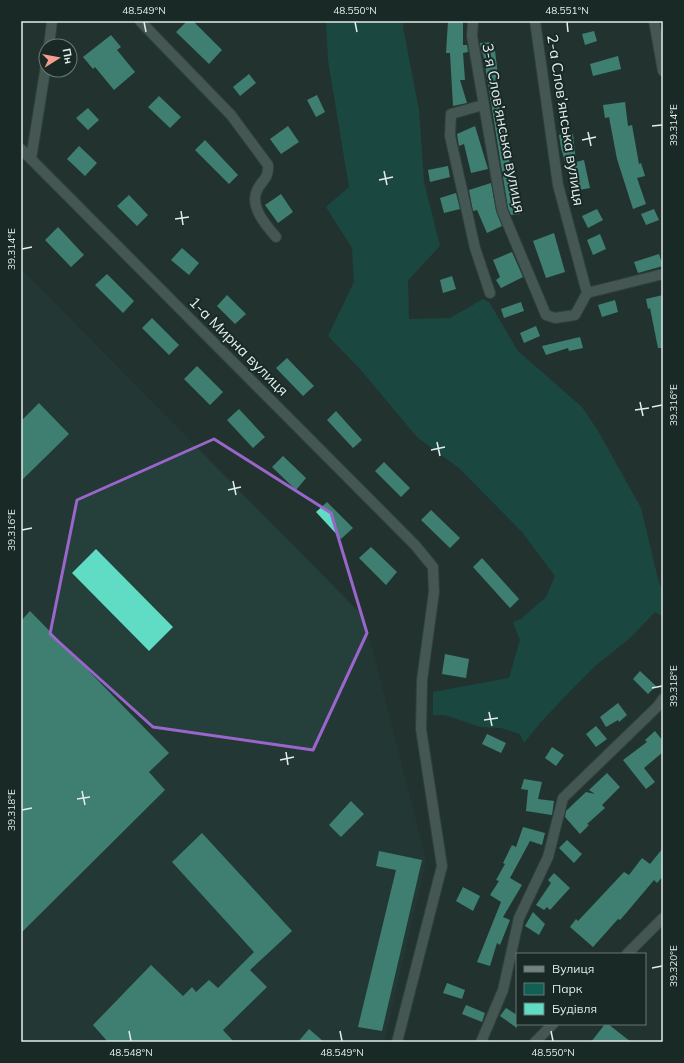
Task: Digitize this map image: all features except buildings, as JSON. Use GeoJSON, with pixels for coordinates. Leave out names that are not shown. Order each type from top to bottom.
{"type":"FeatureCollection","features":[{"type":"Feature","properties":{"kind":"street"},"geometry":{"type":"LineString","coordinates":[[50,38],[52,21]]}},
{"type":"Feature","properties":{"kind":"street"},"geometry":{"type":"LineString","coordinates":[[140,21],[231,115],[268,165],[268,174],[256,193],[256,204],[263,220],[276,237]]}},
{"type":"Feature","properties":{"kind":"street","name":"3-я Слов’янська вулиця"},"geometry":{"type":"LineString","coordinates":[[473,21],[472,36],[502,210],[546,315],[555,318],[575,315],[586,293]]}},
{"type":"Feature","properties":{"kind":"street","name":"2-а Слов’янська вулиця"},"geometry":{"type":"LineString","coordinates":[[535,21],[558,185],[586,293]]}},
{"type":"Feature","properties":{"kind":"street"},"geometry":{"type":"LineString","coordinates":[[654,21],[663,71]]}},
{"type":"Feature","properties":{"kind":"street"},"geometry":{"type":"LineString","coordinates":[[31,159],[44,78]]}},
{"type":"Feature","properties":{"kind":"street"},"geometry":{"type":"LineString","coordinates":[[483,105],[451,114],[450,136],[475,248],[490,293]]}},
{"type":"Feature","properties":{"kind":"street","name":"1-а Мирна вулиця"},"geometry":{"type":"LineString","coordinates":[[21,148],[416,545],[433,567],[434,592],[422,680],[421,729],[442,866],[397,1042]]}},
{"type":"Feature","properties":{"kind":"street"},"geometry":{"type":"LineString","coordinates":[[586,293],[663,274]]}},
{"type":"Feature","properties":{"kind":"street"},"geometry":{"type":"LineString","coordinates":[[481,1042],[503,990],[519,918],[548,857],[563,798],[658,706],[663,699]]}},
{"type":"Feature","properties":{"kind":"street"},"geometry":{"type":"LineString","coordinates":[[628,953],[663,918]]}},
{"type":"Feature","properties":{"kind":"street"},"geometry":{"type":"LineString","coordinates":[[535,1042],[552,1025]]}},
{"type":"Feature","properties":{"kind":"highlighted area"},"geometry":{"type":"Polygon","coordinates":[[[214,439],[331,513],[367,633],[313,750],[153,727],[50,634],[77,500],[214,439]]]}},
{"type":"Feature","properties":{"kind":"shaded area"},"geometry":{"type":"Polygon","coordinates":[[[21,269],[362,615],[374,655],[426,861],[384,1042],[21,1042],[21,269]]]}},
{"type":"Feature","properties":{"kind":"green space"},"geometry":{"type":"Polygon","coordinates":[[[326,21],[404,21],[403,27],[419,110],[424,182],[440,246],[408,280],[409,319],[450,318],[483,299],[489,302],[518,351],[582,407],[598,431],[641,508],[659,583],[663,591],[663,614],[662,616],[655,612],[630,638],[594,667],[540,723],[524,743],[520,734],[501,728],[480,727],[445,715],[433,715],[433,692],[509,678],[520,640],[513,622],[521,619],[546,597],[555,576],[522,532],[459,468],[418,438],[360,369],[328,336],[354,282],[352,248],[326,207],[349,187],[328,60],[326,21]]]}}]}
